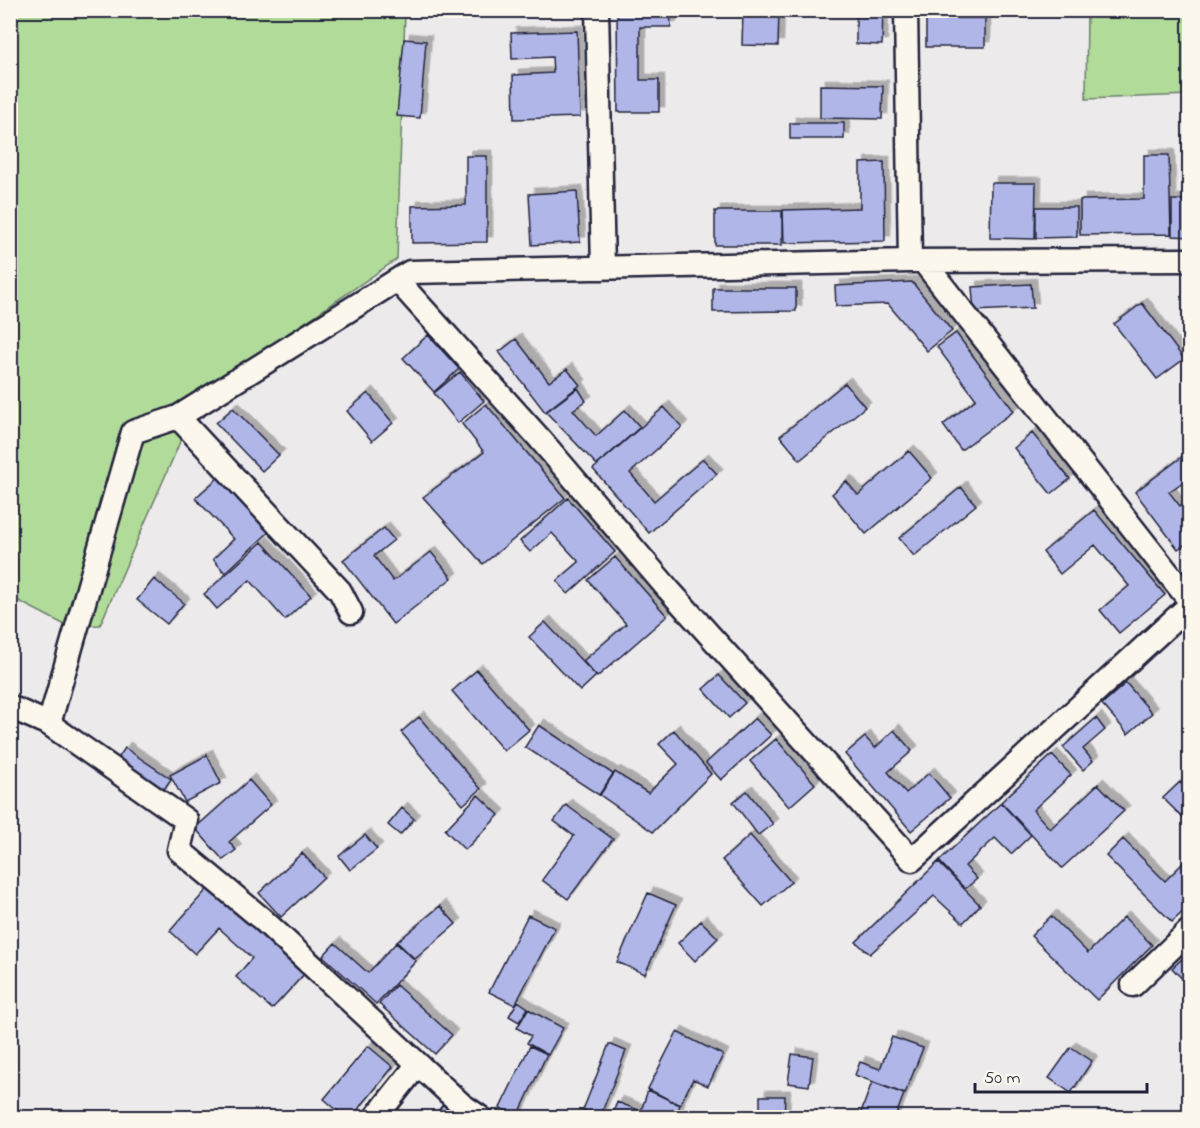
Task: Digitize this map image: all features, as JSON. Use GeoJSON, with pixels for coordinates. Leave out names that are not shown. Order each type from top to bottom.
{"type":"FeatureCollection","features":[{"type":"Feature","properties":{"kind":"street"},"geometry":{"type":"LineString","coordinates":[[597,10],[603,268]]}},
{"type":"Feature","properties":{"kind":"street"},"geometry":{"type":"LineString","coordinates":[[397,280],[540,439],[668,589],[912,860],[1190,603],[917,261],[906,10]]}},
{"type":"Feature","properties":{"kind":"street"},"geometry":{"type":"LineString","coordinates":[[49,724],[134,432],[178,417],[410,272],[917,261],[1190,260]]}},
{"type":"Feature","properties":{"kind":"street"},"geometry":{"type":"LineString","coordinates":[[178,417],[340,591],[351,612]]}},
{"type":"Feature","properties":{"kind":"street"},"geometry":{"type":"LineString","coordinates":[[10,707],[49,724],[186,820],[179,850],[262,919],[462,1105],[481,1118]]}},
{"type":"Feature","properties":{"kind":"street"},"geometry":{"type":"LineString","coordinates":[[1132,985],[1190,930]]}},
{"type":"Feature","properties":{"kind":"street"},"geometry":{"type":"LineString","coordinates":[[375,1118],[418,1064]]}},
{"type":"Feature","properties":{"kind":"green space"},"geometry":{"type":"Polygon","coordinates":[[[10,11],[405,11],[397,259],[198,396],[100,625],[67,626],[11,597],[10,11]]]}},
{"type":"Feature","properties":{"kind":"green space"},"geometry":{"type":"Polygon","coordinates":[[[1087,11],[1189,11],[1189,95],[1086,99],[1087,11]]]}},
{"type":"Feature","properties":{"kind":"building"},"geometry":{"type":"Polygon","coordinates":[[[617,10],[670,10],[671,27],[640,27],[640,80],[659,80],[659,112],[618,112],[617,10]]]}},
{"type":"Feature","properties":{"kind":"building"},"geometry":{"type":"Polygon","coordinates":[[[743,10],[779,10],[778,46],[742,45],[743,10]]]}},
{"type":"Feature","properties":{"kind":"building"},"geometry":{"type":"Polygon","coordinates":[[[856,10],[883,10],[882,45],[856,44],[856,10]]]}},
{"type":"Feature","properties":{"kind":"building"},"geometry":{"type":"Polygon","coordinates":[[[926,10],[946,10],[946,18],[985,18],[985,47],[926,47],[926,10]]]}},
{"type":"Feature","properties":{"kind":"building"},"geometry":{"type":"Polygon","coordinates":[[[577,31],[580,117],[514,119],[513,75],[553,73],[552,57],[512,59],[511,33],[577,31]]]}},
{"type":"Feature","properties":{"kind":"building"},"geometry":{"type":"Polygon","coordinates":[[[404,39],[426,41],[420,118],[397,116],[404,39]]]}},
{"type":"Feature","properties":{"kind":"building"},"geometry":{"type":"Polygon","coordinates":[[[820,85],[883,86],[882,119],[820,118],[820,85]]]}},
{"type":"Feature","properties":{"kind":"building"},"geometry":{"type":"Polygon","coordinates":[[[790,123],[844,123],[844,139],[790,139],[790,123]]]}},
{"type":"Feature","properties":{"kind":"building"},"geometry":{"type":"Polygon","coordinates":[[[1144,155],[1169,155],[1171,234],[1080,235],[1080,200],[1144,199],[1144,155]]]}},
{"type":"Feature","properties":{"kind":"building"},"geometry":{"type":"Polygon","coordinates":[[[466,156],[487,156],[487,242],[412,243],[412,206],[466,205],[466,156]]]}},
{"type":"Feature","properties":{"kind":"building"},"geometry":{"type":"Polygon","coordinates":[[[884,162],[885,241],[784,243],[783,210],[860,208],[860,163],[884,162]]]}},
{"type":"Feature","properties":{"kind":"building"},"geometry":{"type":"Polygon","coordinates":[[[991,183],[1036,183],[1035,239],[990,238],[991,183]]]}},
{"type":"Feature","properties":{"kind":"building"},"geometry":{"type":"Polygon","coordinates":[[[577,191],[580,242],[532,245],[529,194],[577,191]]]}},
{"type":"Feature","properties":{"kind":"building"},"geometry":{"type":"Polygon","coordinates":[[[1172,200],[1190,200],[1190,237],[1172,236],[1172,200]]]}},
{"type":"Feature","properties":{"kind":"building"},"geometry":{"type":"Polygon","coordinates":[[[1036,207],[1077,207],[1077,237],[1036,238],[1036,207]]]}},
{"type":"Feature","properties":{"kind":"building"},"geometry":{"type":"Polygon","coordinates":[[[715,211],[782,211],[782,245],[715,245],[715,211]]]}},
{"type":"Feature","properties":{"kind":"building"},"geometry":{"type":"Polygon","coordinates":[[[912,282],[952,331],[927,351],[888,304],[836,306],[835,286],[912,282]]]}},
{"type":"Feature","properties":{"kind":"building"},"geometry":{"type":"Polygon","coordinates":[[[1031,284],[1033,308],[974,311],[972,287],[1031,284]]]}},
{"type":"Feature","properties":{"kind":"building"},"geometry":{"type":"Polygon","coordinates":[[[713,288],[796,288],[796,311],[713,312],[713,288]]]}},
{"type":"Feature","properties":{"kind":"building"},"geometry":{"type":"Polygon","coordinates":[[[1142,303],[1184,359],[1157,379],[1114,324],[1142,303]]]}},
{"type":"Feature","properties":{"kind":"building"},"geometry":{"type":"Polygon","coordinates":[[[956,333],[1014,411],[961,450],[943,425],[976,399],[937,347],[956,333]]]}},
{"type":"Feature","properties":{"kind":"building"},"geometry":{"type":"Polygon","coordinates":[[[428,335],[459,369],[434,392],[403,358],[428,335]]]}},
{"type":"Feature","properties":{"kind":"building"},"geometry":{"type":"Polygon","coordinates":[[[516,339],[549,382],[567,369],[580,385],[545,412],[499,352],[516,339]]]}},
{"type":"Feature","properties":{"kind":"building"},"geometry":{"type":"Polygon","coordinates":[[[460,372],[484,401],[458,423],[434,393],[460,372]]]}},
{"type":"Feature","properties":{"kind":"building"},"geometry":{"type":"Polygon","coordinates":[[[845,383],[865,407],[800,460],[780,436],[845,383]]]}},
{"type":"Feature","properties":{"kind":"building"},"geometry":{"type":"Polygon","coordinates":[[[578,388],[586,401],[573,410],[596,436],[625,410],[640,427],[597,465],[546,412],[578,388]]]}},
{"type":"Feature","properties":{"kind":"building"},"geometry":{"type":"Polygon","coordinates":[[[368,393],[393,423],[372,441],[347,411],[368,393]]]}},
{"type":"Feature","properties":{"kind":"building"},"geometry":{"type":"Polygon","coordinates":[[[486,404],[565,498],[483,564],[423,497],[484,452],[462,424],[486,404]]]}},
{"type":"Feature","properties":{"kind":"building"},"geometry":{"type":"Polygon","coordinates":[[[664,407],[682,427],[630,473],[654,501],[703,459],[717,474],[649,533],[593,469],[664,407]]]}},
{"type":"Feature","properties":{"kind":"building"},"geometry":{"type":"Polygon","coordinates":[[[233,408],[279,455],[262,471],[216,423],[233,408]]]}},
{"type":"Feature","properties":{"kind":"building"},"geometry":{"type":"Polygon","coordinates":[[[1032,433],[1070,479],[1051,494],[1014,448],[1032,433]]]}},
{"type":"Feature","properties":{"kind":"building"},"geometry":{"type":"Polygon","coordinates":[[[909,451],[932,478],[866,534],[832,494],[846,481],[858,495],[909,451]]]}},
{"type":"Feature","properties":{"kind":"building"},"geometry":{"type":"Polygon","coordinates":[[[1190,451],[1190,477],[1169,492],[1180,506],[1190,498],[1190,541],[1178,549],[1135,492],[1190,451]]]}},
{"type":"Feature","properties":{"kind":"building"},"geometry":{"type":"Polygon","coordinates":[[[218,478],[269,532],[225,573],[213,559],[234,539],[195,498],[218,478]]]}},
{"type":"Feature","properties":{"kind":"building"},"geometry":{"type":"Polygon","coordinates":[[[961,487],[976,505],[914,556],[899,538],[961,487]]]}},
{"type":"Feature","properties":{"kind":"building"},"geometry":{"type":"Polygon","coordinates":[[[568,498],[615,552],[568,594],[557,581],[579,562],[552,533],[530,552],[520,541],[568,498]]]}},
{"type":"Feature","properties":{"kind":"building"},"geometry":{"type":"Polygon","coordinates":[[[1094,510],[1165,595],[1119,633],[1100,610],[1129,586],[1095,545],[1060,574],[1043,552],[1094,510]]]}},
{"type":"Feature","properties":{"kind":"building"},"geometry":{"type":"Polygon","coordinates":[[[384,528],[394,540],[374,556],[393,581],[431,552],[452,578],[393,624],[343,560],[384,528]]]}},
{"type":"Feature","properties":{"kind":"building"},"geometry":{"type":"Polygon","coordinates":[[[262,542],[311,596],[285,620],[250,580],[217,609],[204,594],[262,542]]]}},
{"type":"Feature","properties":{"kind":"building"},"geometry":{"type":"Polygon","coordinates":[[[615,557],[667,616],[597,677],[583,661],[626,624],[588,580],[615,557]]]}},
{"type":"Feature","properties":{"kind":"building"},"geometry":{"type":"Polygon","coordinates":[[[154,579],[184,603],[167,624],[137,600],[154,579]]]}},
{"type":"Feature","properties":{"kind":"building"},"geometry":{"type":"Polygon","coordinates":[[[545,622],[596,676],[580,691],[529,637],[545,622]]]}},
{"type":"Feature","properties":{"kind":"building"},"geometry":{"type":"Polygon","coordinates":[[[477,670],[529,730],[504,751],[452,691],[477,670]]]}},
{"type":"Feature","properties":{"kind":"building"},"geometry":{"type":"Polygon","coordinates":[[[719,675],[745,703],[729,718],[703,689],[719,675]]]}},
{"type":"Feature","properties":{"kind":"building"},"geometry":{"type":"Polygon","coordinates":[[[1126,683],[1152,713],[1128,734],[1102,704],[1126,683]]]}},
{"type":"Feature","properties":{"kind":"building"},"geometry":{"type":"Polygon","coordinates":[[[419,717],[481,789],[463,805],[401,732],[419,717]]]}},
{"type":"Feature","properties":{"kind":"building"},"geometry":{"type":"Polygon","coordinates":[[[755,718],[771,735],[721,780],[706,763],[755,718]]]}},
{"type":"Feature","properties":{"kind":"building"},"geometry":{"type":"Polygon","coordinates":[[[1096,718],[1105,730],[1083,749],[1093,761],[1083,770],[1063,747],[1096,718]]]}},
{"type":"Feature","properties":{"kind":"building"},"geometry":{"type":"Polygon","coordinates":[[[539,725],[613,774],[599,795],[525,747],[539,725]]]}},
{"type":"Feature","properties":{"kind":"building"},"geometry":{"type":"Polygon","coordinates":[[[674,730],[711,774],[653,832],[600,795],[615,772],[648,793],[678,764],[659,744],[674,730]]]}},
{"type":"Feature","properties":{"kind":"building"},"geometry":{"type":"Polygon","coordinates":[[[894,730],[912,751],[888,772],[906,793],[929,773],[950,798],[911,831],[845,754],[865,737],[875,748],[894,730]]]}},
{"type":"Feature","properties":{"kind":"building"},"geometry":{"type":"Polygon","coordinates":[[[776,739],[815,784],[789,807],[750,761],[776,739]]]}},
{"type":"Feature","properties":{"kind":"building"},"geometry":{"type":"Polygon","coordinates":[[[125,748],[171,779],[160,795],[114,764],[125,748]]]}},
{"type":"Feature","properties":{"kind":"building"},"geometry":{"type":"Polygon","coordinates":[[[207,755],[221,783],[185,802],[170,775],[207,755]]]}},
{"type":"Feature","properties":{"kind":"building"},"geometry":{"type":"Polygon","coordinates":[[[1052,755],[1071,775],[1033,810],[1050,829],[1098,784],[1124,811],[1062,868],[1001,802],[1052,755]]]}},
{"type":"Feature","properties":{"kind":"building"},"geometry":{"type":"Polygon","coordinates":[[[249,780],[271,805],[229,842],[236,850],[223,860],[195,828],[249,780]]]}},
{"type":"Feature","properties":{"kind":"building"},"geometry":{"type":"Polygon","coordinates":[[[1180,782],[1190,792],[1190,825],[1163,798],[1180,782]]]}},
{"type":"Feature","properties":{"kind":"building"},"geometry":{"type":"Polygon","coordinates":[[[747,791],[773,824],[758,835],[733,802],[747,791]]]}},
{"type":"Feature","properties":{"kind":"building"},"geometry":{"type":"Polygon","coordinates":[[[478,795],[499,815],[465,850],[445,830],[478,795]]]}},
{"type":"Feature","properties":{"kind":"building"},"geometry":{"type":"Polygon","coordinates":[[[1001,803],[1031,835],[1011,854],[995,838],[965,866],[977,879],[965,889],[939,861],[1001,803]]]}},
{"type":"Feature","properties":{"kind":"building"},"geometry":{"type":"Polygon","coordinates":[[[566,805],[613,839],[568,899],[542,880],[574,836],[554,821],[566,805]]]}},
{"type":"Feature","properties":{"kind":"building"},"geometry":{"type":"Polygon","coordinates":[[[402,808],[414,819],[400,835],[388,825],[402,808]]]}},
{"type":"Feature","properties":{"kind":"building"},"geometry":{"type":"Polygon","coordinates":[[[365,835],[377,849],[350,870],[339,856],[365,835]]]}},
{"type":"Feature","properties":{"kind":"building"},"geometry":{"type":"Polygon","coordinates":[[[750,835],[791,882],[763,906],[722,860],[750,835]]]}},
{"type":"Feature","properties":{"kind":"building"},"geometry":{"type":"Polygon","coordinates":[[[1123,839],[1165,881],[1190,856],[1190,905],[1172,922],[1106,856],[1123,839]]]}},
{"type":"Feature","properties":{"kind":"building"},"geometry":{"type":"Polygon","coordinates":[[[302,853],[324,877],[281,917],[259,893],[302,853]]]}},
{"type":"Feature","properties":{"kind":"building"},"geometry":{"type":"Polygon","coordinates":[[[938,862],[980,905],[963,923],[934,896],[870,954],[856,942],[938,862]]]}},
{"type":"Feature","properties":{"kind":"building"},"geometry":{"type":"Polygon","coordinates":[[[210,886],[306,972],[272,1009],[236,977],[252,958],[219,928],[195,954],[170,931],[210,886]]]}},
{"type":"Feature","properties":{"kind":"building"},"geometry":{"type":"Polygon","coordinates":[[[648,893],[676,905],[645,974],[617,962],[648,893]]]}},
{"type":"Feature","properties":{"kind":"building"},"geometry":{"type":"Polygon","coordinates":[[[440,906],[456,924],[415,959],[397,942],[440,906]]]}},
{"type":"Feature","properties":{"kind":"building"},"geometry":{"type":"Polygon","coordinates":[[[528,915],[555,928],[515,1005],[489,992],[528,915]]]}},
{"type":"Feature","properties":{"kind":"building"},"geometry":{"type":"Polygon","coordinates":[[[1051,916],[1088,953],[1124,917],[1152,945],[1097,1000],[1031,936],[1051,916]]]}},
{"type":"Feature","properties":{"kind":"building"},"geometry":{"type":"Polygon","coordinates":[[[701,921],[718,938],[695,961],[678,943],[701,921]]]}},
{"type":"Feature","properties":{"kind":"building"},"geometry":{"type":"Polygon","coordinates":[[[335,943],[368,973],[396,943],[416,961],[376,1004],[323,956],[335,943]]]}},
{"type":"Feature","properties":{"kind":"building"},"geometry":{"type":"Polygon","coordinates":[[[1190,952],[1190,987],[1172,968],[1190,952]]]}},
{"type":"Feature","properties":{"kind":"building"},"geometry":{"type":"Polygon","coordinates":[[[396,985],[452,1035],[435,1054],[379,1004],[396,985]]]}},
{"type":"Feature","properties":{"kind":"building"},"geometry":{"type":"Polygon","coordinates":[[[518,1001],[528,1008],[519,1022],[509,1016],[518,1001]]]}},
{"type":"Feature","properties":{"kind":"building"},"geometry":{"type":"Polygon","coordinates":[[[528,1009],[563,1028],[548,1055],[527,1043],[531,1036],[517,1028],[528,1009]]]}},
{"type":"Feature","properties":{"kind":"building"},"geometry":{"type":"Polygon","coordinates":[[[677,1032],[723,1055],[708,1086],[693,1079],[680,1105],[648,1089],[677,1032]]]}},
{"type":"Feature","properties":{"kind":"building"},"geometry":{"type":"Polygon","coordinates":[[[892,1037],[923,1048],[905,1094],[855,1075],[860,1062],[880,1069],[892,1037]]]}},
{"type":"Feature","properties":{"kind":"building"},"geometry":{"type":"Polygon","coordinates":[[[609,1044],[626,1051],[600,1117],[583,1110],[609,1044]]]}},
{"type":"Feature","properties":{"kind":"building"},"geometry":{"type":"Polygon","coordinates":[[[368,1046],[393,1067],[351,1118],[346,1118],[324,1099],[368,1046]]]}},
{"type":"Feature","properties":{"kind":"building"},"geometry":{"type":"Polygon","coordinates":[[[530,1046],[547,1054],[518,1116],[500,1108],[530,1046]]]}},
{"type":"Feature","properties":{"kind":"building"},"geometry":{"type":"Polygon","coordinates":[[[1071,1047],[1092,1061],[1071,1093],[1049,1078],[1071,1047]]]}},
{"type":"Feature","properties":{"kind":"building"},"geometry":{"type":"Polygon","coordinates":[[[792,1054],[813,1057],[809,1086],[788,1083],[792,1054]]]}},
{"type":"Feature","properties":{"kind":"building"},"geometry":{"type":"Polygon","coordinates":[[[872,1082],[904,1094],[895,1118],[859,1118],[872,1082]]]}},
{"type":"Feature","properties":{"kind":"building"},"geometry":{"type":"Polygon","coordinates":[[[648,1090],[680,1105],[676,1118],[611,1118],[617,1102],[641,1111],[648,1090]]]}},
{"type":"Feature","properties":{"kind":"building"},"geometry":{"type":"Polygon","coordinates":[[[760,1096],[785,1096],[784,1118],[760,1118],[760,1096]]]}},
{"type":"Feature","properties":{"kind":"building"},"geometry":{"type":"Polygon","coordinates":[[[443,1104],[462,1118],[437,1118],[435,1116],[443,1104]]]}}]}
